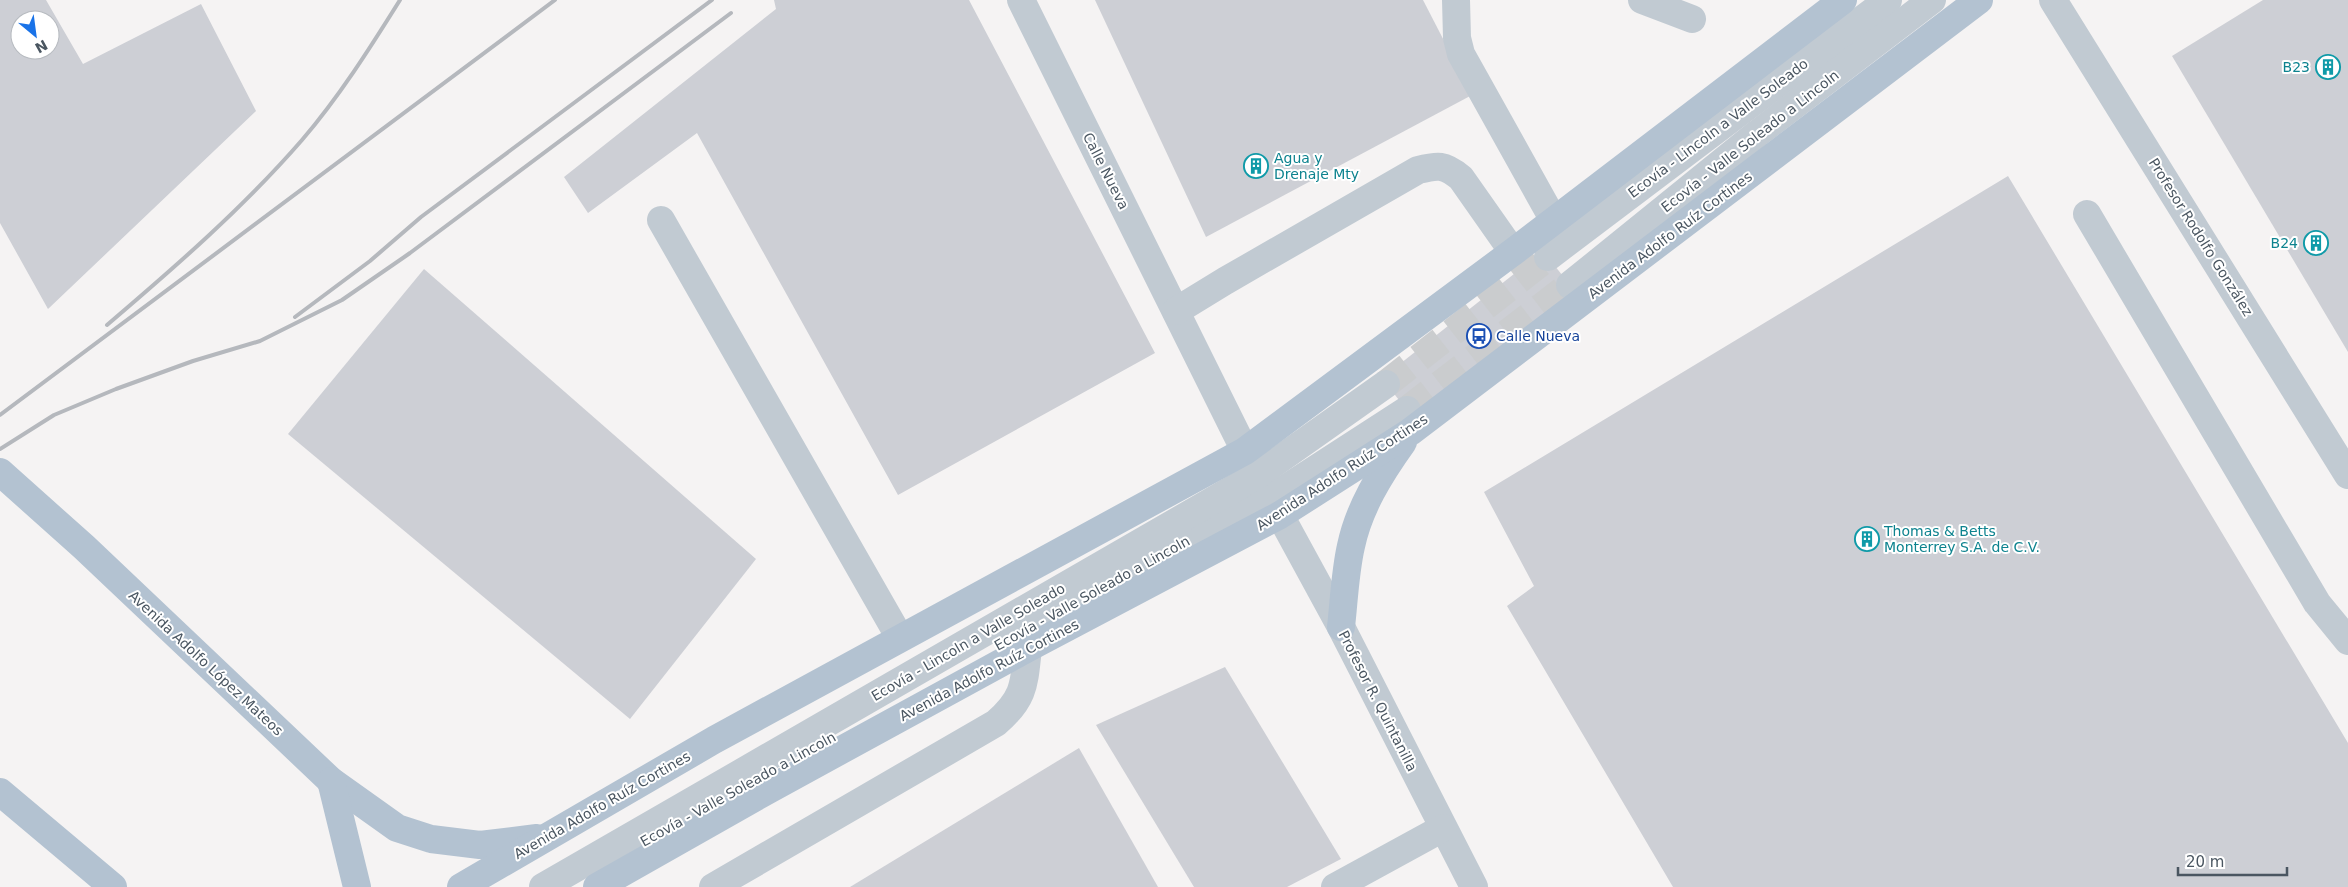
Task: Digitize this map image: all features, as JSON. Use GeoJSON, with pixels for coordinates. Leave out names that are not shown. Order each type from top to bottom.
{"type":"FeatureCollection","features":[{"type":"Feature","properties":{"kind":"main road","name":"Avenida Adolfo Ruíz Cortines"},"geometry":{"type":"LineString","coordinates":[[461,887],[714,740],[1245,451],[1513,252],[1553,219],[1843,0]]}},
{"type":"Feature","properties":{"kind":"main road","name":"Avenida Adolfo Ruíz Cortines"},"geometry":{"type":"LineString","coordinates":[[598,887],[770,789],[1028,648],[1270,496],[1409,421],[1979,0]]}},
{"type":"Feature","properties":{"kind":"main road"},"geometry":{"type":"LineString","coordinates":[[1341,627],[1351,546],[1364,506],[1409,421]]}},
{"type":"Feature","properties":{"kind":"main road","name":"Avenida Adolfo López Mateos"},"geometry":{"type":"LineString","coordinates":[[0,472],[84,547],[331,781],[397,828],[431,839],[480,845],[548,837]]}},
{"type":"Feature","properties":{"kind":"main road"},"geometry":{"type":"LineString","coordinates":[[331,781],[357,887]]}},
{"type":"Feature","properties":{"kind":"main road"},"geometry":{"type":"LineString","coordinates":[[0,792],[105,885]]}},
{"type":"Feature","properties":{"kind":"street","name":"Calle Nueva"},"geometry":{"type":"LineString","coordinates":[[1021,0],[1245,451]]}},
{"type":"Feature","properties":{"kind":"street"},"geometry":{"type":"LineString","coordinates":[[1456,0],[1457,38],[1461,54],[1553,219]]}},
{"type":"Feature","properties":{"kind":"street"},"geometry":{"type":"LineString","coordinates":[[1642,0],[1692,19]]}},
{"type":"Feature","properties":{"kind":"street","name":"Ecovía - Lincoln a Valle Soleado"},"geometry":{"type":"LineString","coordinates":[[1548,257],[1888,0]]}},
{"type":"Feature","properties":{"kind":"street","name":"Ecovía - Valle Soleado a Lincoln"},"geometry":{"type":"LineString","coordinates":[[1570,284],[1758,134],[1932,0]]}},
{"type":"Feature","properties":{"kind":"street","name":"Profesor Rodolfo González"},"geometry":{"type":"LineString","coordinates":[[2053,0],[2348,475]]}},
{"type":"Feature","properties":{"kind":"street"},"geometry":{"type":"LineString","coordinates":[[1176,311],[1418,170],[1438,165],[1452,170],[1461,178],[1513,252]]}},
{"type":"Feature","properties":{"kind":"street"},"geometry":{"type":"LineString","coordinates":[[2087,214],[2317,603],[2348,641]]}},
{"type":"Feature","properties":{"kind":"street"},"geometry":{"type":"LineString","coordinates":[[661,220],[900,638]]}},
{"type":"Feature","properties":{"kind":"street","name":"Ecovía - Lincoln a Valle Soleado"},"geometry":{"type":"LineString","coordinates":[[543,887],[1270,496],[1386,384]]}},
{"type":"Feature","properties":{"kind":"street","name":"Profesor R. Quintanilla"},"geometry":{"type":"LineString","coordinates":[[1245,451],[1341,627],[1474,887]]}},
{"type":"Feature","properties":{"kind":"street","name":"Ecovía - Valle Soleado a Lincoln"},"geometry":{"type":"LineString","coordinates":[[564,887],[1223,520],[1270,496]]}},
{"type":"Feature","properties":{"kind":"street"},"geometry":{"type":"LineString","coordinates":[[713,887],[996,723],[1013,708],[1024,686],[1028,648]]}},
{"type":"Feature","properties":{"kind":"street"},"geometry":{"type":"LineString","coordinates":[[1335,887],[1443,828]]}},
{"type":"Feature","properties":{"kind":"building"},"geometry":{"type":"Polygon","coordinates":[[[0,0],[46,0],[52,10],[10,10],[10,60],[60,60],[60,24],[83,64],[201,4],[256,111],[48,309],[0,223],[0,0]]]}},
{"type":"Feature","properties":{"kind":"building"},"geometry":{"type":"Polygon","coordinates":[[[774,0],[969,0],[1155,353],[898,495],[697,133],[588,213],[564,177],[776,9],[774,0]]]}},
{"type":"Feature","properties":{"kind":"building","name":"Agua y Drenaje Mty"},"geometry":{"type":"Polygon","coordinates":[[[1095,0],[1423,0],[1472,95],[1206,237],[1095,0]]]}},
{"type":"Feature","properties":{"kind":"building","name":"B24"},"geometry":{"type":"Polygon","coordinates":[[[2263,0],[2348,0],[2348,352],[2172,56],[2263,0]]]}},
{"type":"Feature","properties":{"kind":"building","name":"Thomas & Betts Monterrey S.A. de C.V."},"geometry":{"type":"Polygon","coordinates":[[[2008,176],[2348,743],[2348,887],[1673,887],[1507,606],[1534,586],[1484,492],[2008,176]]]}},
{"type":"Feature","properties":{"kind":"building","name":"Calle Nueva"},"geometry":{"type":"Polygon","coordinates":[[[1543,251],[1578,295],[1415,421],[1382,378],[1543,251]]]}},
{"type":"Feature","properties":{"kind":"building"},"geometry":{"type":"Polygon","coordinates":[[[424,269],[756,559],[630,719],[288,434],[424,269]]]}},
{"type":"Feature","properties":{"kind":"building"},"geometry":{"type":"Polygon","coordinates":[[[1225,667],[1341,859],[1287,887],[1194,887],[1096,725],[1225,667]]]}},
{"type":"Feature","properties":{"kind":"building"},"geometry":{"type":"Polygon","coordinates":[[[1079,748],[1158,887],[850,887],[1079,748]]]}},
{"type":"Feature","properties":{"kind":"tunnel"},"geometry":{"type":"LineString","coordinates":[[1386,384],[1548,257]]}},
{"type":"Feature","properties":{"kind":"tunnel"},"geometry":{"type":"LineString","coordinates":[[1407,410],[1570,285]]}},
{"type":"Feature","properties":{"kind":"railway"},"geometry":{"type":"LineString","coordinates":[[107,325],[208,236],[302,140],[316,124],[366,54],[400,0]]}},
{"type":"Feature","properties":{"kind":"railway"},"geometry":{"type":"LineString","coordinates":[[0,415],[555,0]]}},
{"type":"Feature","properties":{"kind":"railway"},"geometry":{"type":"LineString","coordinates":[[295,317],[370,261],[421,217],[712,0]]}},
{"type":"Feature","properties":{"kind":"railway"},"geometry":{"type":"LineString","coordinates":[[0,449],[54,415],[116,389],[193,361],[260,341],[342,300],[410,253],[731,13]]}},
{"type":"Feature","properties":{"kind":"place","name":"B23"},"geometry":{"type":"Point","coordinates":[2328,67]}},
{"type":"Feature","properties":{"kind":"place","name":"Agua y Drenaje Mty"},"geometry":{"type":"Point","coordinates":[1256,166]}},
{"type":"Feature","properties":{"kind":"place","name":"B24"},"geometry":{"type":"Point","coordinates":[2316,243]}},
{"type":"Feature","properties":{"kind":"place","name":"Calle Nueva"},"geometry":{"type":"Point","coordinates":[1479,336]}},
{"type":"Feature","properties":{"kind":"place","name":"Thomas & Betts Monterrey S.A. de C.V."},"geometry":{"type":"Point","coordinates":[1867,539]}}]}
